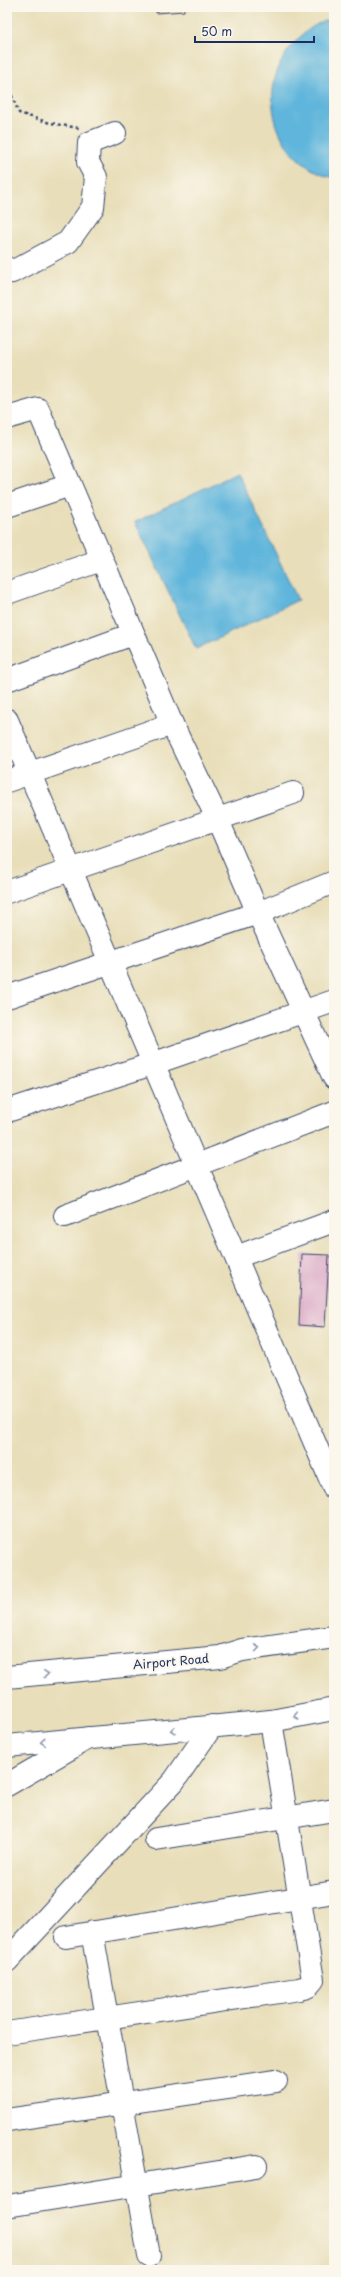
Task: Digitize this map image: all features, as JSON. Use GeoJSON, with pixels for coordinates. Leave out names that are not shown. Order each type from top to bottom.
{"type":"FeatureCollection","features":[{"type":"Feature","properties":{"kind":"street"},"geometry":{"type":"LineString","coordinates":[[7,268],[12,272],[68,242],[93,207],[96,177],[88,162],[90,143],[115,133]]}},
{"type":"Feature","properties":{"kind":"street"},"geometry":{"type":"LineString","coordinates":[[7,418],[38,408],[101,560],[172,724],[217,818],[258,913],[304,1010],[334,1078]]}},
{"type":"Feature","properties":{"kind":"street"},"geometry":{"type":"LineString","coordinates":[[7,506],[70,485]]}},
{"type":"Feature","properties":{"kind":"street"},"geometry":{"type":"LineString","coordinates":[[7,593],[101,560]]}},
{"type":"Feature","properties":{"kind":"street"},"geometry":{"type":"LineString","coordinates":[[7,680],[133,634]]}},
{"type":"Feature","properties":{"kind":"street"},"geometry":{"type":"LineString","coordinates":[[7,720],[70,870],[155,1063],[196,1165],[334,1488]]}},
{"type":"Feature","properties":{"kind":"street"},"geometry":{"type":"LineString","coordinates":[[7,781],[172,724]]}},
{"type":"Feature","properties":{"kind":"street"},"geometry":{"type":"LineString","coordinates":[[7,892],[217,818],[293,793]]}},
{"type":"Feature","properties":{"kind":"street"},"geometry":{"type":"LineString","coordinates":[[7,997],[258,913],[334,882]]}},
{"type":"Feature","properties":{"kind":"street"},"geometry":{"type":"LineString","coordinates":[[7,1111],[155,1063],[304,1010],[334,1001]]}},
{"type":"Feature","properties":{"kind":"street"},"geometry":{"type":"LineString","coordinates":[[65,1216],[334,1112]]}},
{"type":"Feature","properties":{"kind":"street"},"geometry":{"type":"LineString","coordinates":[[236,1257],[334,1221]]}},
{"type":"Feature","properties":{"kind":"street","name":"Airport Road"},"geometry":{"type":"LineString","coordinates":[[7,1677],[220,1657],[242,1650],[334,1637]]}},
{"type":"Feature","properties":{"kind":"street"},"geometry":{"type":"LineString","coordinates":[[7,1746],[271,1721],[334,1709]]}},
{"type":"Feature","properties":{"kind":"street"},"geometry":{"type":"LineString","coordinates":[[7,2033],[306,1987],[313,1980],[313,1970],[271,1721]]}},
{"type":"Feature","properties":{"kind":"street"},"geometry":{"type":"LineString","coordinates":[[7,1961],[174,1781],[212,1726]]}},
{"type":"Feature","properties":{"kind":"street"},"geometry":{"type":"LineString","coordinates":[[7,1785],[88,1738]]}},
{"type":"Feature","properties":{"kind":"street"},"geometry":{"type":"LineString","coordinates":[[156,1839],[334,1810]]}},
{"type":"Feature","properties":{"kind":"street"},"geometry":{"type":"LineString","coordinates":[[66,1937],[334,1892]]}},
{"type":"Feature","properties":{"kind":"street"},"geometry":{"type":"LineString","coordinates":[[92,1932],[149,2256]]}},
{"type":"Feature","properties":{"kind":"street"},"geometry":{"type":"LineString","coordinates":[[7,2120],[276,2081]]}},
{"type":"Feature","properties":{"kind":"street"},"geometry":{"type":"LineString","coordinates":[[7,2206],[256,2166]]}},
{"type":"Feature","properties":{"kind":"path"},"geometry":{"type":"LineString","coordinates":[[7,84],[19,113],[50,123],[86,129]]}},
{"type":"Feature","properties":{"kind":"water"},"geometry":{"type":"Polygon","coordinates":[[[334,18],[334,178],[313,170],[296,157],[283,140],[276,121],[273,101],[275,80],[282,60],[295,42],[313,27],[323,21],[334,18]]]}},
{"type":"Feature","properties":{"kind":"water"},"geometry":{"type":"Polygon","coordinates":[[[237,472],[298,600],[196,649],[135,522],[237,472]]]}},
{"type":"Feature","properties":{"kind":"building"},"geometry":{"type":"Polygon","coordinates":[[[156,7],[184,7],[184,11],[156,13],[156,7]]]}},
{"type":"Feature","properties":{"kind":"building"},"geometry":{"type":"Polygon","coordinates":[[[302,1254],[329,1255],[325,1327],[299,1325],[302,1254]]]}}]}
